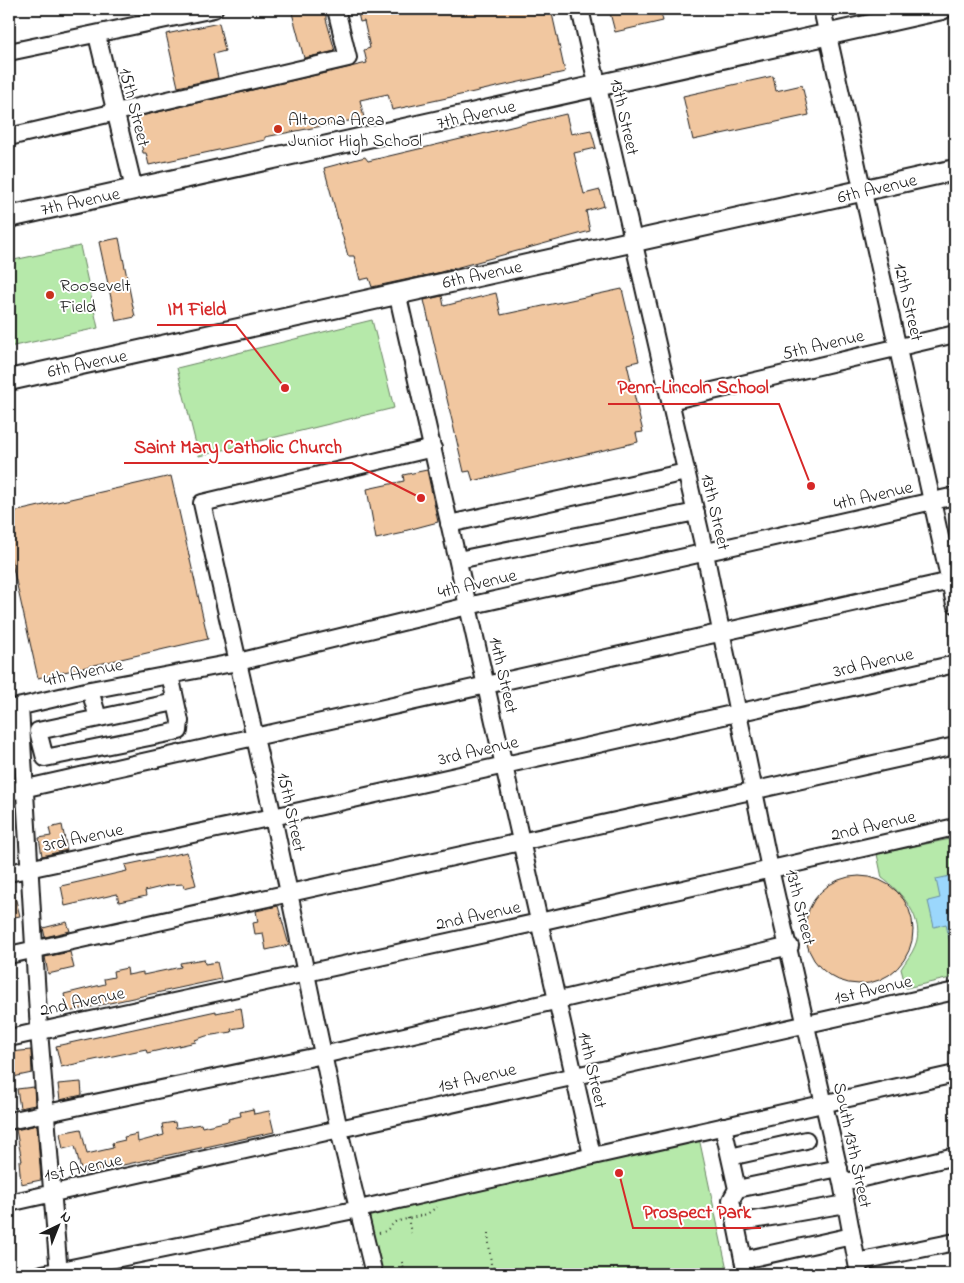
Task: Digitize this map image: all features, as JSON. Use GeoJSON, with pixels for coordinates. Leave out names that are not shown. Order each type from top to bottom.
{"type":"FeatureCollection","features":[{"type":"Feature","properties":{"kind":"main road","name":"7th Avenue"},"geometry":{"type":"LineString","coordinates":[[9,217],[942,9]]}},
{"type":"Feature","properties":{"kind":"main road","name":"6th Avenue"},"geometry":{"type":"LineString","coordinates":[[9,380],[397,292],[634,242],[955,170]]}},
{"type":"Feature","properties":{"kind":"street"},"geometry":{"type":"LineString","coordinates":[[9,52],[214,9]]}},
{"type":"Feature","properties":{"kind":"street"},"geometry":{"type":"LineString","coordinates":[[9,137],[348,58],[336,9]]}},
{"type":"Feature","properties":{"kind":"street","name":"13th Street"},"geometry":{"type":"LineString","coordinates":[[580,9],[696,512],[770,869],[790,946],[806,1024]]}},
{"type":"Feature","properties":{"kind":"street","name":"12th Street"},"geometry":{"type":"LineString","coordinates":[[822,9],[933,502],[953,581],[955,604]]}},
{"type":"Feature","properties":{"kind":"street","name":"15th Street"},"geometry":{"type":"LineString","coordinates":[[97,35],[134,189]]}},
{"type":"Feature","properties":{"kind":"street","name":"14th Street"},"geometry":{"type":"LineString","coordinates":[[397,292],[592,1155]]}},
{"type":"Feature","properties":{"kind":"street","name":"5th Avenue"},"geometry":{"type":"LineString","coordinates":[[670,401],[955,334]]}},
{"type":"Feature","properties":{"kind":"street","name":"15th Street"},"geometry":{"type":"LineString","coordinates":[[374,1274],[339,1130],[273,817],[202,503],[432,448]]}},
{"type":"Feature","properties":{"kind":"street"},"geometry":{"type":"LineString","coordinates":[[449,524],[686,472]]}},
{"type":"Feature","properties":{"kind":"street","name":"4th Avenue"},"geometry":{"type":"LineString","coordinates":[[14,708],[90,690],[238,662],[468,606],[955,496]]}},
{"type":"Feature","properties":{"kind":"street"},"geometry":{"type":"LineString","coordinates":[[458,560],[696,512]]}},
{"type":"Feature","properties":{"kind":"street"},"geometry":{"type":"LineString","coordinates":[[17,791],[255,736],[953,581]]}},
{"type":"Feature","properties":{"kind":"street","name":"3rd Avenue"},"geometry":{"type":"LineString","coordinates":[[9,873],[273,817],[955,664]]}},
{"type":"Feature","properties":{"kind":"street"},"geometry":{"type":"LineString","coordinates":[[170,675],[180,721],[179,731],[45,758],[38,731],[175,702]]}},
{"type":"Feature","properties":{"kind":"street"},"geometry":{"type":"LineString","coordinates":[[90,690],[98,718]]}},
{"type":"Feature","properties":{"kind":"street"},"geometry":{"type":"LineString","coordinates":[[14,708],[17,791],[29,869],[39,1031],[59,1272]]}},
{"type":"Feature","properties":{"kind":"street"},"geometry":{"type":"LineString","coordinates":[[9,955],[955,746]]}},
{"type":"Feature","properties":{"kind":"street","name":"2nd Avenue"},"geometry":{"type":"LineString","coordinates":[[9,1038],[539,922],[955,827]]}},
{"type":"Feature","properties":{"kind":"street"},"geometry":{"type":"LineString","coordinates":[[9,1121],[323,1055],[790,946]]}},
{"type":"Feature","properties":{"kind":"street","name":"1st Avenue"},"geometry":{"type":"LineString","coordinates":[[9,1203],[955,991]]}},
{"type":"Feature","properties":{"kind":"street","name":"South 13th Street"},"geometry":{"type":"LineString","coordinates":[[806,1024],[840,1175],[858,1268]]}},
{"type":"Feature","properties":{"kind":"street"},"geometry":{"type":"LineString","coordinates":[[42,1274],[359,1209],[955,1074]]}},
{"type":"Feature","properties":{"kind":"street"},"geometry":{"type":"LineString","coordinates":[[723,1126],[737,1189],[731,1200],[745,1267],[852,1236]]}},
{"type":"Feature","properties":{"kind":"street"},"geometry":{"type":"LineString","coordinates":[[730,1157],[806,1140]]}},
{"type":"Feature","properties":{"kind":"street"},"geometry":{"type":"LineString","coordinates":[[737,1189],[840,1175],[955,1156]]}},
{"type":"Feature","properties":{"kind":"street"},"geometry":{"type":"LineString","coordinates":[[736,1223],[846,1204]]}},
{"type":"Feature","properties":{"kind":"street"},"geometry":{"type":"LineString","coordinates":[[858,1268],[955,1242]]}},
{"type":"Feature","properties":{"kind":"path"},"geometry":{"type":"LineString","coordinates":[[377,1234],[386,1231],[395,1222],[427,1214],[437,1207]]}},
{"type":"Feature","properties":{"kind":"path"},"geometry":{"type":"LineString","coordinates":[[408,1218],[412,1232]]}},
{"type":"Feature","properties":{"kind":"path"},"geometry":{"type":"LineString","coordinates":[[488,1233],[491,1264],[497,1274]]}},
{"type":"Feature","properties":{"kind":"path"},"geometry":{"type":"LineString","coordinates":[[402,1262],[405,1274]]}},
{"type":"Feature","properties":{"kind":"green space","name":"Roosevelt Field"},"geometry":{"type":"Polygon","coordinates":[[[80,246],[98,328],[9,347],[9,261],[80,246]]]}},
{"type":"Feature","properties":{"kind":"green space"},"geometry":{"type":"Polygon","coordinates":[[[372,320],[394,408],[199,456],[177,368],[372,320]]]}},
{"type":"Feature","properties":{"kind":"green space"},"geometry":{"type":"Polygon","coordinates":[[[955,838],[955,977],[906,988],[901,969],[915,946],[918,936],[917,926],[915,917],[904,899],[882,878],[877,854],[955,838]]]}},
{"type":"Feature","properties":{"kind":"green space"},"geometry":{"type":"Polygon","coordinates":[[[699,1138],[728,1274],[379,1274],[365,1208],[699,1138]]]}},
{"type":"Feature","properties":{"kind":"water"},"geometry":{"type":"Polygon","coordinates":[[[955,875],[954,961],[946,924],[934,927],[928,901],[940,898],[936,879],[955,875]]]}},
{"type":"Feature","properties":{"kind":"building"},"geometry":{"type":"Polygon","coordinates":[[[291,9],[326,9],[326,19],[335,51],[304,58],[291,9]]]}},
{"type":"Feature","properties":{"kind":"building"},"geometry":{"type":"Polygon","coordinates":[[[357,9],[551,9],[565,72],[392,110],[388,94],[360,100],[364,118],[265,137],[265,140],[149,165],[146,153],[143,153],[137,117],[367,63],[364,50],[370,48],[364,21],[360,22],[357,9]]]}},
{"type":"Feature","properties":{"kind":"building"},"geometry":{"type":"Polygon","coordinates":[[[609,9],[660,9],[663,21],[615,32],[609,9]]]}},
{"type":"Feature","properties":{"kind":"building"},"geometry":{"type":"Polygon","coordinates":[[[219,23],[225,51],[213,54],[218,78],[178,87],[166,34],[219,23]]]}},
{"type":"Feature","properties":{"kind":"building"},"geometry":{"type":"Polygon","coordinates":[[[773,76],[776,91],[802,85],[809,115],[693,140],[683,96],[773,76]]]}},
{"type":"Feature","properties":{"kind":"building"},"geometry":{"type":"Polygon","coordinates":[[[566,114],[571,134],[591,130],[596,148],[574,153],[584,194],[600,190],[604,206],[586,211],[590,231],[437,273],[372,287],[369,278],[360,280],[354,256],[348,256],[324,168],[365,157],[368,161],[566,114]]]}},
{"type":"Feature","properties":{"kind":"building"},"geometry":{"type":"Polygon","coordinates":[[[119,238],[135,317],[116,321],[99,242],[119,238]]]}},
{"type":"Feature","properties":{"kind":"building"},"geometry":{"type":"Polygon","coordinates":[[[622,289],[639,361],[627,364],[643,432],[636,433],[638,442],[473,481],[470,471],[464,472],[424,300],[442,296],[444,306],[496,293],[501,315],[622,289]]]}},
{"type":"Feature","properties":{"kind":"building"},"geometry":{"type":"Polygon","coordinates":[[[427,470],[438,522],[404,531],[404,533],[376,539],[367,489],[404,481],[403,475],[427,470]]]}},
{"type":"Feature","properties":{"kind":"building"},"geometry":{"type":"Polygon","coordinates":[[[171,476],[208,639],[38,678],[9,550],[9,513],[171,476]]]}},
{"type":"Feature","properties":{"kind":"building"},"geometry":{"type":"Polygon","coordinates":[[[62,825],[67,850],[42,856],[39,838],[51,836],[49,828],[62,825]]]}},
{"type":"Feature","properties":{"kind":"building"},"geometry":{"type":"Polygon","coordinates":[[[187,852],[196,885],[184,888],[183,884],[169,885],[145,891],[146,896],[119,902],[117,894],[65,906],[61,886],[127,871],[125,865],[187,852]]]}},
{"type":"Feature","properties":{"kind":"building"},"geometry":{"type":"Polygon","coordinates":[[[859,876],[880,880],[897,892],[909,909],[913,930],[909,951],[897,968],[880,980],[859,984],[838,980],[821,968],[809,951],[805,930],[809,909],[821,892],[838,880],[859,876]]]}},
{"type":"Feature","properties":{"kind":"building"},"geometry":{"type":"Polygon","coordinates":[[[12,885],[20,916],[9,918],[9,886],[12,885]]]}},
{"type":"Feature","properties":{"kind":"building"},"geometry":{"type":"Polygon","coordinates":[[[278,906],[289,945],[266,950],[263,933],[255,934],[253,923],[258,922],[256,911],[278,906]]]}},
{"type":"Feature","properties":{"kind":"building"},"geometry":{"type":"Polygon","coordinates":[[[67,922],[70,931],[45,937],[43,928],[67,922]]]}},
{"type":"Feature","properties":{"kind":"building"},"geometry":{"type":"Polygon","coordinates":[[[70,952],[74,968],[48,974],[45,957],[70,952]]]}},
{"type":"Feature","properties":{"kind":"building"},"geometry":{"type":"Polygon","coordinates":[[[204,959],[205,964],[217,962],[221,979],[68,1012],[64,994],[105,984],[104,979],[114,977],[113,971],[127,968],[128,975],[143,972],[143,975],[181,967],[180,963],[204,959]]]}},
{"type":"Feature","properties":{"kind":"building"},"geometry":{"type":"Polygon","coordinates":[[[241,1008],[244,1027],[231,1029],[232,1032],[206,1036],[195,1040],[196,1042],[147,1053],[146,1049],[61,1067],[56,1046],[216,1011],[216,1013],[241,1008]]]}},
{"type":"Feature","properties":{"kind":"building"},"geometry":{"type":"Polygon","coordinates":[[[31,1050],[32,1073],[13,1077],[10,1052],[31,1050]]]}},
{"type":"Feature","properties":{"kind":"building"},"geometry":{"type":"Polygon","coordinates":[[[81,1082],[82,1095],[60,1100],[58,1084],[81,1082]]]}},
{"type":"Feature","properties":{"kind":"building"},"geometry":{"type":"Polygon","coordinates":[[[34,1087],[35,1105],[20,1108],[17,1089],[34,1087]]]}},
{"type":"Feature","properties":{"kind":"building"},"geometry":{"type":"Polygon","coordinates":[[[253,1109],[254,1114],[269,1111],[274,1132],[82,1174],[75,1146],[63,1149],[60,1133],[81,1129],[87,1154],[113,1148],[112,1143],[125,1140],[124,1137],[137,1134],[138,1142],[164,1135],[162,1124],[175,1122],[176,1128],[201,1124],[202,1127],[229,1121],[228,1119],[241,1116],[240,1112],[253,1109]]]}},
{"type":"Feature","properties":{"kind":"building"},"geometry":{"type":"Polygon","coordinates":[[[37,1125],[41,1180],[21,1184],[19,1161],[22,1161],[16,1130],[37,1125]]]}},
{"type":"Feature","properties":{"kind":"place","name":"Altoona Area Junior High School"},"geometry":{"type":"Point","coordinates":[278,129]}},
{"type":"Feature","properties":{"kind":"place","name":"Roosevelt Field"},"geometry":{"type":"Point","coordinates":[50,295]}},
{"type":"Feature","properties":{"kind":"place","name":"IM Field"},"geometry":{"type":"Point","coordinates":[285,388]}},
{"type":"Feature","properties":{"kind":"place","name":"Penn-Lincoln School"},"geometry":{"type":"Point","coordinates":[811,486]}},
{"type":"Feature","properties":{"kind":"place","name":"Saint Mary Catholic Church"},"geometry":{"type":"Point","coordinates":[421,498]}},
{"type":"Feature","properties":{"kind":"place","name":"Prospect Park"},"geometry":{"type":"Point","coordinates":[619,1173]}}]}
